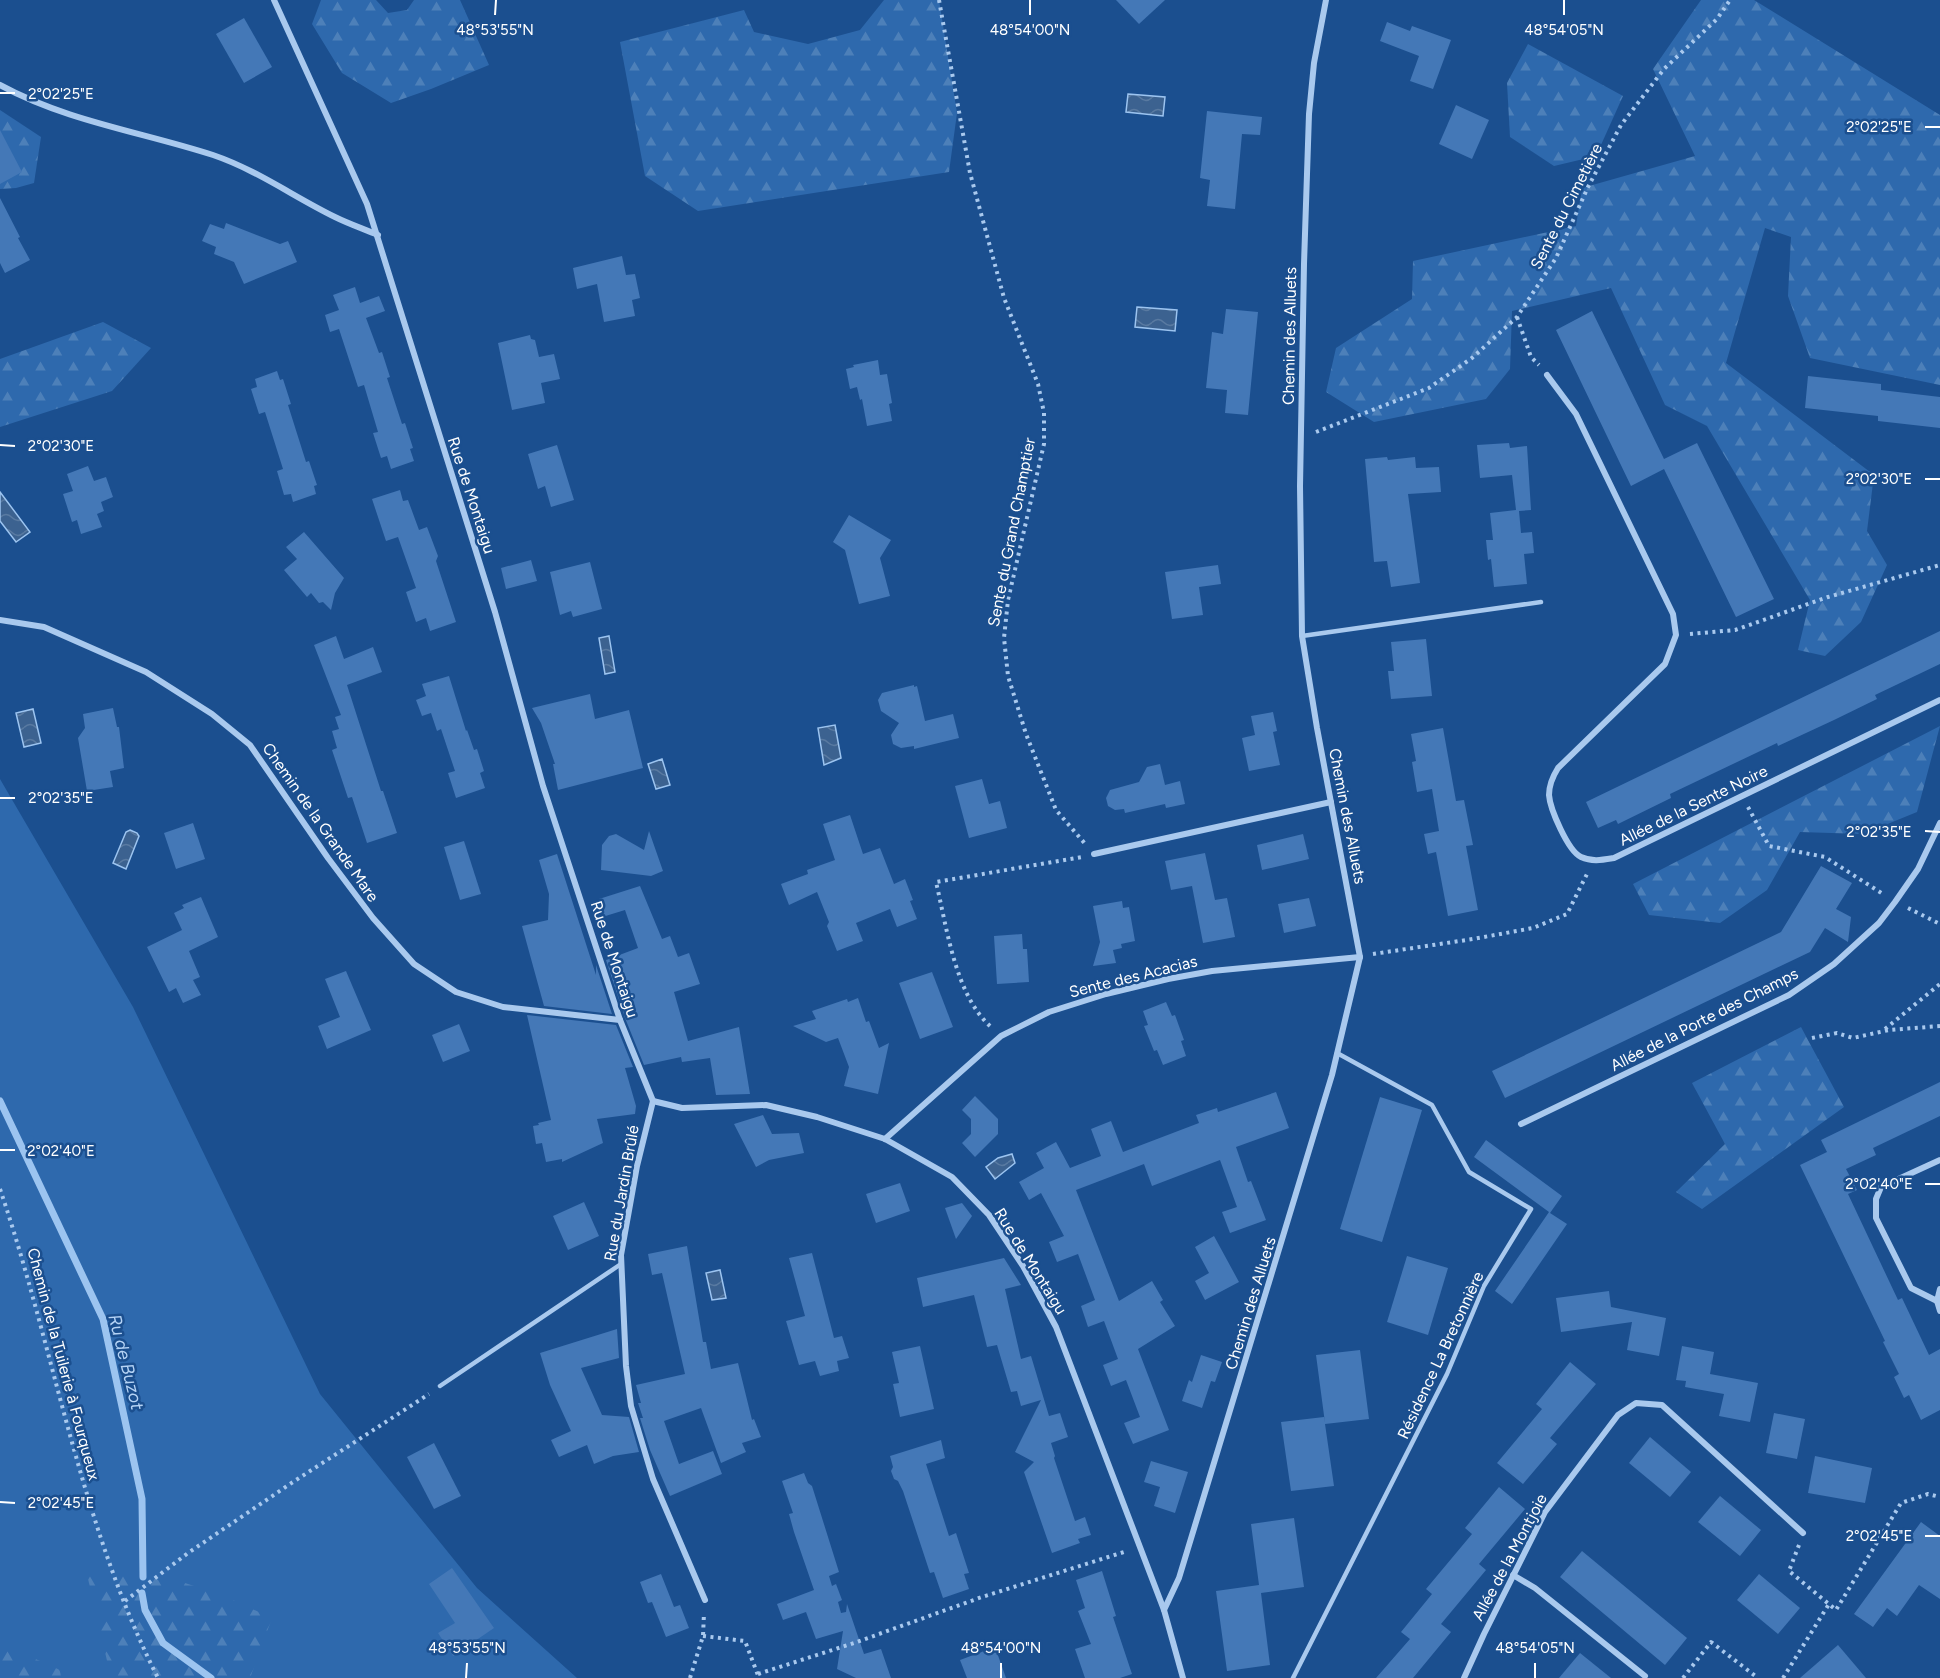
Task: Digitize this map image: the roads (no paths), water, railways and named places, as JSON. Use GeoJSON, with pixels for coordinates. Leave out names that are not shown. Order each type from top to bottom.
{"type":"FeatureCollection","features":[{"type":"Feature","properties":{"kind":"street","name":"Rue de Montaigu"},"geometry":{"type":"LineString","coordinates":[[274,0],[367,204],[378,235],[422,384],[495,612],[543,786],[620,1020],[653,1101],[682,1108],[766,1105],[817,1116],[885,1139],[952,1177],[989,1215],[1023,1266],[1056,1327],[1164,1610],[1183,1678]]}},
{"type":"Feature","properties":{"kind":"street","name":"Chemin des Alluets"},"geometry":{"type":"LineString","coordinates":[[1164,1610],[1183,1567],[1273,1272],[1337,1053],[1360,957],[1302,636],[1301,438],[1309,114],[1314,63],[1326,0]]}},
{"type":"Feature","properties":{"kind":"street"},"geometry":{"type":"LineString","coordinates":[[0,85],[21,97],[101,124],[215,156],[277,184],[334,217],[378,235]]}},
{"type":"Feature","properties":{"kind":"street","name":"Allée de la Sente Noire"},"geometry":{"type":"LineString","coordinates":[[1547,375],[1576,414],[1673,614],[1676,635],[1665,664],[1558,768],[1551,779],[1549,795],[1570,849],[1579,856],[1594,861],[1614,858],[1940,700]]}},
{"type":"Feature","properties":{"kind":"street","name":"Chemin de la Grande Mare"},"geometry":{"type":"LineString","coordinates":[[0,620],[44,627],[146,672],[212,714],[250,745],[328,858],[373,918],[414,964],[456,993],[503,1007],[620,1020]]}},
{"type":"Feature","properties":{"kind":"street"},"geometry":{"type":"LineString","coordinates":[[1094,854],[1331,802]]}},
{"type":"Feature","properties":{"kind":"street","name":"Allée de la Porte des Champs"},"geometry":{"type":"LineString","coordinates":[[1521,1124],[1789,995],[1834,964],[1879,923],[1895,902],[1918,869],[1940,823]]}},
{"type":"Feature","properties":{"kind":"street","name":"Sente des Acacias"},"geometry":{"type":"LineString","coordinates":[[885,1139],[1001,1036],[1049,1012],[1106,994],[1212,971],[1360,957]]}},
{"type":"Feature","properties":{"kind":"street","name":"Rue du Jardin Brûlé"},"geometry":{"type":"LineString","coordinates":[[653,1101],[637,1166],[621,1264],[626,1366],[632,1406],[653,1479],[705,1600]]}},
{"type":"Feature","properties":{"kind":"street"},"geometry":{"type":"LineString","coordinates":[[1937,1301],[1911,1288],[1876,1218],[1876,1199],[1881,1186],[1940,1160]]}},
{"type":"Feature","properties":{"kind":"street"},"geometry":{"type":"LineString","coordinates":[[1940,1289],[1937,1301],[1940,1311]]}},
{"type":"Feature","properties":{"kind":"street","name":"Allée de la Montjoie"},"geometry":{"type":"LineString","coordinates":[[1464,1678],[1545,1512],[1617,1415],[1636,1404],[1662,1405],[1803,1533]]}},
{"type":"Feature","properties":{"kind":"street"},"geometry":{"type":"LineString","coordinates":[[1513,1575],[1535,1588],[1644,1676]]}},
{"type":"Feature","properties":{"kind":"lane"},"geometry":{"type":"LineString","coordinates":[[1302,636],[1540,602]]}},
{"type":"Feature","properties":{"kind":"lane","name":"Résidence La Bretonnière"},"geometry":{"type":"LineString","coordinates":[[1293,1678],[1447,1374],[1484,1286],[1531,1209],[1469,1172],[1432,1105],[1337,1053]]}},
{"type":"Feature","properties":{"kind":"lane"},"geometry":{"type":"LineString","coordinates":[[440,1386],[621,1264]]}},
{"type":"Feature","properties":{"kind":"water"},"geometry":{"type":"Polygon","coordinates":[[[1128,94],[1165,97],[1163,116],[1126,112],[1128,94]]]}},
{"type":"Feature","properties":{"kind":"water"},"geometry":{"type":"Polygon","coordinates":[[[1137,307],[1177,310],[1175,331],[1135,327],[1137,307]]]}},
{"type":"Feature","properties":{"kind":"water"},"geometry":{"type":"Polygon","coordinates":[[[0,492],[30,532],[16,542],[0,521],[0,492]]]}},
{"type":"Feature","properties":{"kind":"water"},"geometry":{"type":"Polygon","coordinates":[[[609,636],[615,672],[605,674],[599,638],[609,636]]]}},
{"type":"Feature","properties":{"kind":"water"},"geometry":{"type":"Polygon","coordinates":[[[33,709],[41,743],[24,747],[16,713],[33,709]]]}},
{"type":"Feature","properties":{"kind":"water"},"geometry":{"type":"Polygon","coordinates":[[[835,725],[841,758],[824,765],[818,728],[835,725]]]}},
{"type":"Feature","properties":{"kind":"water"},"geometry":{"type":"Polygon","coordinates":[[[662,759],[670,785],[656,789],[648,764],[662,759]]]}},
{"type":"Feature","properties":{"kind":"water"},"geometry":{"type":"Polygon","coordinates":[[[130,830],[139,836],[126,869],[113,863],[126,832],[130,830]]]}},
{"type":"Feature","properties":{"kind":"water"},"geometry":{"type":"Polygon","coordinates":[[[1012,1154],[1015,1163],[995,1179],[986,1167],[998,1158],[1012,1154]]]}},
{"type":"Feature","properties":{"kind":"water"},"geometry":{"type":"Polygon","coordinates":[[[720,1270],[726,1298],[712,1300],[706,1273],[720,1270]]]}},
{"type":"Feature","properties":{"kind":"waterway","name":"Ru de Buzot"},"geometry":{"type":"LineString","coordinates":[[0,1101],[103,1319],[142,1499],[143,1577]]}},
{"type":"Feature","properties":{"kind":"waterway","name":"Ru de Buzot"},"geometry":{"type":"LineString","coordinates":[[142,1593],[145,1610],[163,1643],[211,1678]]}}]}
